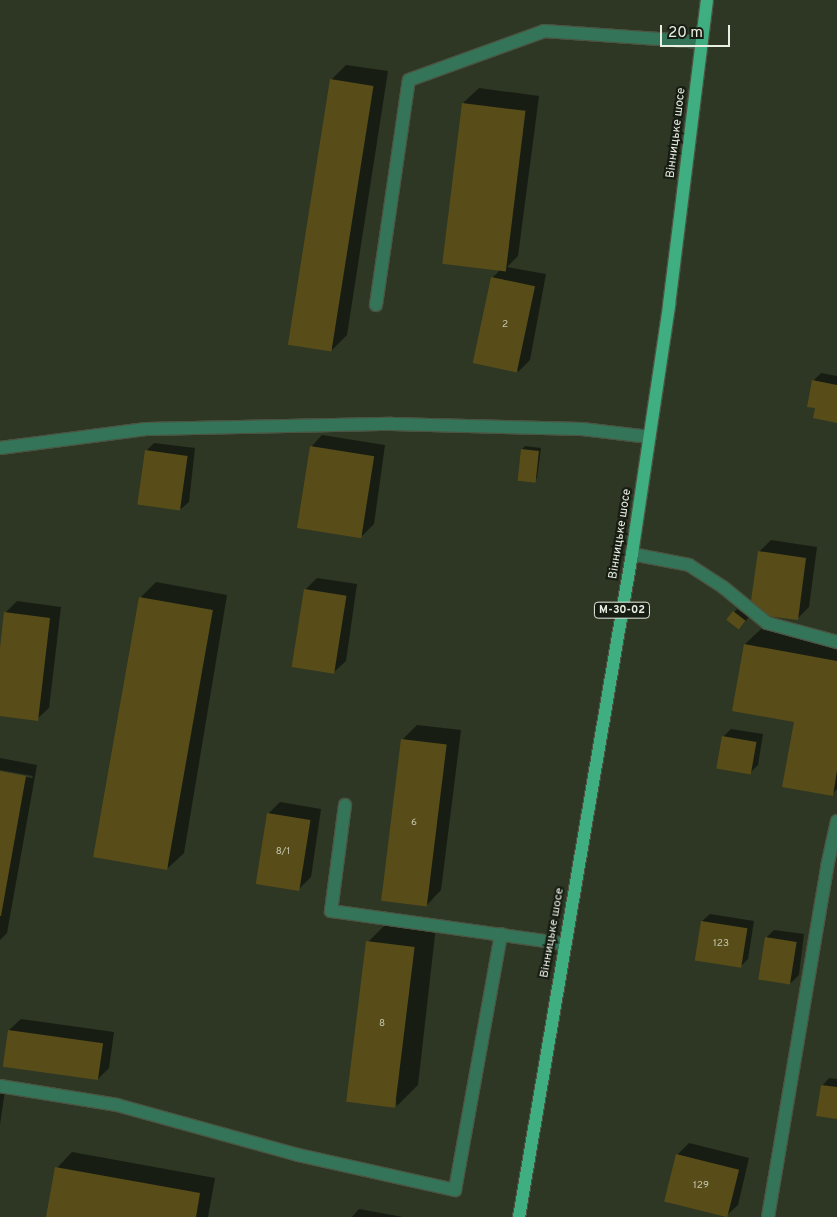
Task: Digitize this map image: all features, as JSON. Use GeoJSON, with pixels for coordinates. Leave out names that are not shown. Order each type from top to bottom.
{"type":"FeatureCollection","features":[{"type":"Feature","properties":{"kind":"main road","name":"Вінницьке шосе"},"geometry":{"type":"LineString","coordinates":[[519,1217],[632,554],[670,306],[707,0]]}},
{"type":"Feature","properties":{"kind":"street"},"geometry":{"type":"LineString","coordinates":[[376,305],[409,80],[544,31],[702,42]]}},
{"type":"Feature","properties":{"kind":"street"},"geometry":{"type":"LineString","coordinates":[[0,448],[146,429],[382,424],[582,429],[650,437]]}},
{"type":"Feature","properties":{"kind":"street"},"geometry":{"type":"LineString","coordinates":[[632,554],[689,565],[723,587],[766,623],[837,642]]}},
{"type":"Feature","properties":{"kind":"street"},"geometry":{"type":"LineString","coordinates":[[345,804],[331,911],[565,944]]}},
{"type":"Feature","properties":{"kind":"street"},"geometry":{"type":"LineString","coordinates":[[768,1217],[827,867],[837,821]]}},
{"type":"Feature","properties":{"kind":"street"},"geometry":{"type":"LineString","coordinates":[[0,1086],[116,1105],[298,1155],[455,1190],[501,934]]}},
{"type":"Feature","properties":{"kind":"building"},"geometry":{"type":"Polygon","coordinates":[[[330,79],[373,86],[331,352],[288,345],[330,79]]]}},
{"type":"Feature","properties":{"kind":"building"},"geometry":{"type":"Polygon","coordinates":[[[462,103],[526,111],[506,272],[442,264],[462,103]]]}},
{"type":"Feature","properties":{"kind":"building"},"geometry":{"type":"Polygon","coordinates":[[[491,277],[535,286],[517,372],[473,363],[491,277]]]}},
{"type":"Feature","properties":{"kind":"building"},"geometry":{"type":"Polygon","coordinates":[[[812,380],[837,385],[837,423],[813,418],[815,408],[807,407],[812,380]]]}},
{"type":"Feature","properties":{"kind":"building"},"geometry":{"type":"Polygon","coordinates":[[[310,446],[374,456],[361,538],[297,528],[310,446]]]}},
{"type":"Feature","properties":{"kind":"building"},"geometry":{"type":"Polygon","coordinates":[[[521,449],[539,451],[536,483],[518,481],[521,449]]]}},
{"type":"Feature","properties":{"kind":"building"},"geometry":{"type":"Polygon","coordinates":[[[145,450],[188,456],[180,510],[137,504],[145,450]]]}},
{"type":"Feature","properties":{"kind":"building"},"geometry":{"type":"Polygon","coordinates":[[[758,551],[806,558],[798,620],[766,616],[751,601],[758,551]]]}},
{"type":"Feature","properties":{"kind":"building"},"geometry":{"type":"Polygon","coordinates":[[[304,589],[346,596],[334,674],[292,667],[304,589]]]}},
{"type":"Feature","properties":{"kind":"building"},"geometry":{"type":"Polygon","coordinates":[[[139,597],[213,610],[167,870],[93,857],[139,597]]]}},
{"type":"Feature","properties":{"kind":"building"},"geometry":{"type":"Polygon","coordinates":[[[733,611],[746,621],[739,630],[726,620],[733,611]]]}},
{"type":"Feature","properties":{"kind":"building"},"geometry":{"type":"Polygon","coordinates":[[[4,612],[50,618],[38,721],[0,716],[0,648],[4,612]]]}},
{"type":"Feature","properties":{"kind":"building"},"geometry":{"type":"Polygon","coordinates":[[[744,644],[837,661],[837,770],[833,796],[782,787],[794,722],[732,711],[744,644]]]}},
{"type":"Feature","properties":{"kind":"building"},"geometry":{"type":"Polygon","coordinates":[[[722,736],[756,742],[751,775],[716,768],[722,736]]]}},
{"type":"Feature","properties":{"kind":"building"},"geometry":{"type":"Polygon","coordinates":[[[401,739],[447,745],[427,906],[381,901],[401,739]]]}},
{"type":"Feature","properties":{"kind":"building"},"geometry":{"type":"Polygon","coordinates":[[[0,771],[26,776],[1,916],[0,916],[0,771]]]}},
{"type":"Feature","properties":{"kind":"building"},"geometry":{"type":"Polygon","coordinates":[[[267,813],[310,820],[299,891],[256,884],[267,813]]]}},
{"type":"Feature","properties":{"kind":"building"},"geometry":{"type":"Polygon","coordinates":[[[701,921],[747,928],[741,968],[695,961],[701,921]]]}},
{"type":"Feature","properties":{"kind":"building"},"geometry":{"type":"Polygon","coordinates":[[[765,937],[797,942],[790,984],[758,979],[765,937]]]}},
{"type":"Feature","properties":{"kind":"building"},"geometry":{"type":"Polygon","coordinates":[[[366,941],[415,947],[395,1108],[346,1102],[366,941]]]}},
{"type":"Feature","properties":{"kind":"building"},"geometry":{"type":"Polygon","coordinates":[[[8,1030],[103,1043],[98,1080],[3,1067],[8,1030]]]}},
{"type":"Feature","properties":{"kind":"building"},"geometry":{"type":"Polygon","coordinates":[[[821,1085],[837,1087],[837,1119],[816,1116],[821,1085]]]}},
{"type":"Feature","properties":{"kind":"building"},"geometry":{"type":"Polygon","coordinates":[[[676,1154],[739,1170],[727,1217],[664,1202],[676,1154]]]}},
{"type":"Feature","properties":{"kind":"building"},"geometry":{"type":"Polygon","coordinates":[[[55,1167],[200,1193],[196,1217],[46,1217],[55,1167]]]}}]}
